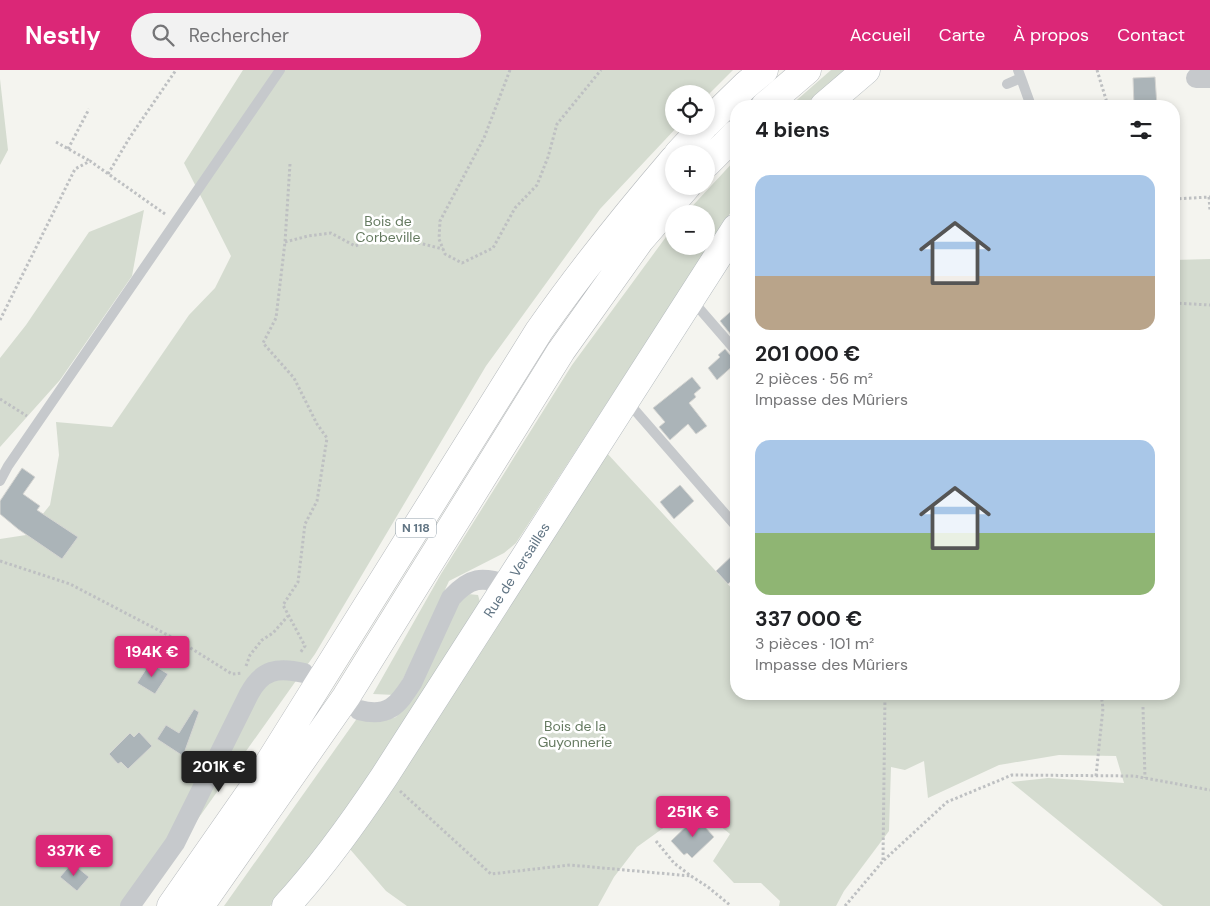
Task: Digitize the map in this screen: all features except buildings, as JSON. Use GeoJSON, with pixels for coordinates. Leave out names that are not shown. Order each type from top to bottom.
{"type":"FeatureCollection","features":[{"type":"Feature","properties":{"kind":"main road"},"geometry":{"type":"LineString","coordinates":[[731,100],[764,70]]}},
{"type":"Feature","properties":{"kind":"main road"},"geometry":{"type":"LineString","coordinates":[[772,100],[807,70]]}},
{"type":"Feature","properties":{"kind":"main road"},"geometry":{"type":"LineString","coordinates":[[831,100],[866,70]]}},
{"type":"Feature","properties":{"kind":"main road"},"geometry":{"type":"LineString","coordinates":[[715,115],[730,101]]}},
{"type":"Feature","properties":{"kind":"main road"},"geometry":{"type":"LineString","coordinates":[[686,145],[696,135]]}},
{"type":"Feature","properties":{"kind":"main road"},"geometry":{"type":"LineString","coordinates":[[715,155],[730,140]]}},
{"type":"Feature","properties":{"kind":"main road","name":"N 118"},"geometry":{"type":"LineString","coordinates":[[171,906],[254,787],[539,331],[622,220],[665,170]]}},
{"type":"Feature","properties":{"kind":"main road","name":"N 118"},"geometry":{"type":"LineString","coordinates":[[200,906],[346,697],[561,351],[640,240],[679,195]]}},
{"type":"Feature","properties":{"kind":"main road","name":"Rue de Versailles"},"geometry":{"type":"LineString","coordinates":[[286,906],[345,836],[730,237]]}},
{"type":"Feature","properties":{"kind":"street"},"geometry":{"type":"LineString","coordinates":[[359,710],[377,713],[389,710],[404,696],[412,683],[451,598],[458,590],[479,580],[489,579],[508,585]]}},
{"type":"Feature","properties":{"kind":"street"},"geometry":{"type":"LineString","coordinates":[[130,906],[175,843],[249,694],[259,678],[276,671],[290,670],[304,673]]}},
{"type":"Feature","properties":{"kind":"lane"},"geometry":{"type":"LineString","coordinates":[[0,481],[37,423],[280,70]]}},
{"type":"Feature","properties":{"kind":"lane"},"geometry":{"type":"LineString","coordinates":[[1006,84],[1019,74],[1029,100]]}},
{"type":"Feature","properties":{"kind":"lane"},"geometry":{"type":"LineString","coordinates":[[691,299],[730,344]]}},
{"type":"Feature","properties":{"kind":"lane"},"geometry":{"type":"LineString","coordinates":[[626,400],[730,519]]}},
{"type":"Feature","properties":{"kind":"lane"},"geometry":{"type":"LineString","coordinates":[[0,473],[8,466]]}},
{"type":"Feature","properties":{"kind":"path"},"geometry":{"type":"LineString","coordinates":[[108,174],[130,137],[176,70]]}},
{"type":"Feature","properties":{"kind":"path"},"geometry":{"type":"LineString","coordinates":[[510,70],[484,138],[440,221],[439,239],[445,254],[462,264],[493,248],[515,208],[537,185],[548,157],[557,124],[601,70]]}},
{"type":"Feature","properties":{"kind":"path"},"geometry":{"type":"LineString","coordinates":[[1097,70],[1106,100]]}},
{"type":"Feature","properties":{"kind":"path"},"geometry":{"type":"LineString","coordinates":[[68,149],[89,109]]}},
{"type":"Feature","properties":{"kind":"path"},"geometry":{"type":"LineString","coordinates":[[56,142],[90,161],[176,222]]}},
{"type":"Feature","properties":{"kind":"path"},"geometry":{"type":"LineString","coordinates":[[0,320],[75,169],[90,161]]}},
{"type":"Feature","properties":{"kind":"path"},"geometry":{"type":"LineString","coordinates":[[290,164],[285,242],[276,318],[263,343],[294,378],[317,424],[327,438],[317,501],[305,524],[298,582],[283,604],[305,646],[299,654],[304,673]]}},
{"type":"Feature","properties":{"kind":"path"},"geometry":{"type":"LineString","coordinates":[[1180,199],[1210,197],[1210,211]]}},
{"type":"Feature","properties":{"kind":"path"},"geometry":{"type":"LineString","coordinates":[[285,242],[330,233],[355,246],[387,235],[443,249]]}},
{"type":"Feature","properties":{"kind":"path"},"geometry":{"type":"LineString","coordinates":[[1180,303],[1210,305]]}},
{"type":"Feature","properties":{"kind":"path"},"geometry":{"type":"LineString","coordinates":[[0,399],[37,423]]}},
{"type":"Feature","properties":{"kind":"path"},"geometry":{"type":"LineString","coordinates":[[0,561],[70,584],[181,642],[232,674],[244,672],[250,655],[262,640],[273,633],[289,616]]}},
{"type":"Feature","properties":{"kind":"path"},"geometry":{"type":"LineString","coordinates":[[883,861],[885,700]]}},
{"type":"Feature","properties":{"kind":"path"},"geometry":{"type":"LineString","coordinates":[[1096,776],[1103,708],[1102,700]]}},
{"type":"Feature","properties":{"kind":"path"},"geometry":{"type":"LineString","coordinates":[[1143,707],[1145,778]]}},
{"type":"Feature","properties":{"kind":"path"},"geometry":{"type":"LineString","coordinates":[[845,906],[883,861],[947,802],[1012,775],[1134,776],[1210,790]]}},
{"type":"Feature","properties":{"kind":"path"},"geometry":{"type":"LineString","coordinates":[[384,777],[491,874],[570,865],[691,876]]}},
{"type":"Feature","properties":{"kind":"path"},"geometry":{"type":"LineString","coordinates":[[656,841],[674,863],[708,886],[731,906]]}},
{"type":"Feature","properties":{"kind":"green space","name":"Bois de Corbeville"},"geometry":{"type":"Polygon","coordinates":[[[243,70],[733,70],[715,88],[715,85],[665,85],[665,135],[670,135],[600,209],[486,366],[315,654],[136,906],[0,906],[0,539],[26,535],[50,505],[59,455],[56,422],[112,427],[189,315],[215,288],[231,256],[184,163],[243,70]]]}},
{"type":"Feature","properties":{"kind":"green space"},"geometry":{"type":"Polygon","coordinates":[[[831,70],[854,70],[819,100],[797,100],[831,70]]]}},
{"type":"Feature","properties":{"kind":"green space"},"geometry":{"type":"Polygon","coordinates":[[[0,79],[8,150],[0,165],[0,79]]]}},
{"type":"Feature","properties":{"kind":"green space"},"geometry":{"type":"Polygon","coordinates":[[[730,165],[730,213],[715,236],[715,205],[693,205],[703,195],[715,195],[715,182],[730,165]]]}},
{"type":"Feature","properties":{"kind":"green space"},"geometry":{"type":"Polygon","coordinates":[[[144,210],[132,276],[60,380],[0,447],[0,358],[26,325],[89,232],[144,210]]]}},
{"type":"Feature","properties":{"kind":"green space"},"geometry":{"type":"Polygon","coordinates":[[[665,238],[665,255],[703,255],[516,543],[504,553],[449,581],[395,695],[373,694],[441,574],[572,365],[665,238]]]}},
{"type":"Feature","properties":{"kind":"green space","name":"Bois de la Guyonnerie"},"geometry":{"type":"Polygon","coordinates":[[[1210,259],[1210,906],[1163,906],[1011,782],[1048,778],[1124,783],[1116,756],[1059,755],[999,765],[928,798],[924,761],[905,770],[891,767],[889,831],[844,891],[836,906],[779,906],[780,901],[761,883],[734,883],[713,861],[730,834],[703,812],[673,821],[637,847],[614,877],[598,906],[407,906],[386,891],[349,848],[605,451],[730,586],[730,700],[1180,700],[1180,260],[1210,259]]]}},
{"type":"Feature","properties":{"kind":"green space"},"geometry":{"type":"Polygon","coordinates":[[[468,594],[478,595],[480,602],[368,782],[285,890],[270,906],[224,906],[358,717],[383,721],[396,717],[413,695],[457,602],[468,594]]]}}]}
